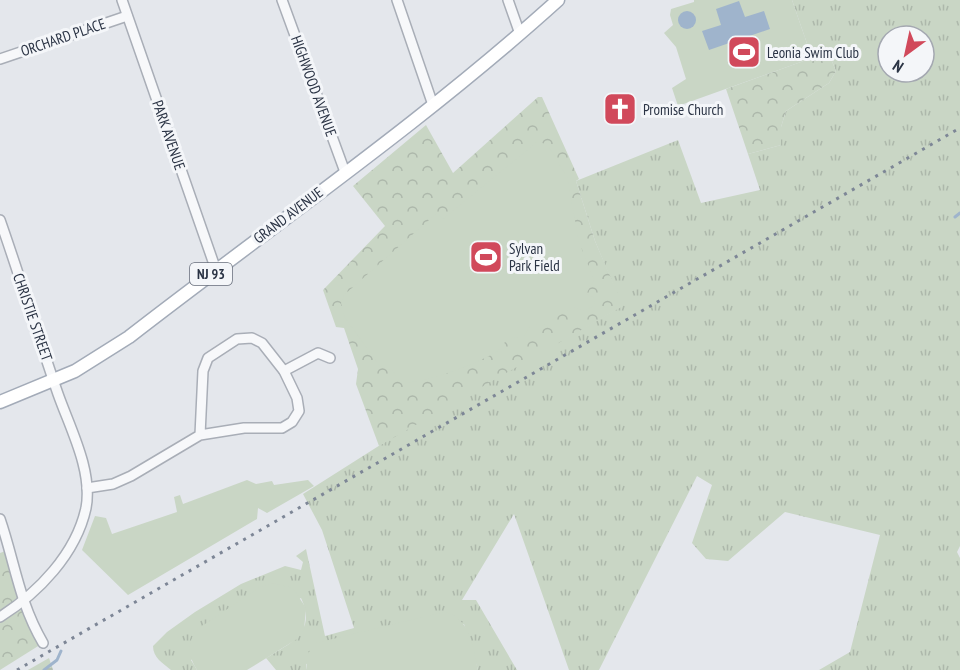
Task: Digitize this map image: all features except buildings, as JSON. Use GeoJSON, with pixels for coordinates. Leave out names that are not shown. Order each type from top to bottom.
{"type":"FeatureCollection","features":[{"type":"Feature","properties":{"kind":"main road","name":"GRAND AVENUE"},"geometry":{"type":"LineString","coordinates":[[0,402],[54,381],[129,338],[434,105],[558,0]]}},
{"type":"Feature","properties":{"kind":"street","name":"PARK AVENUE"},"geometry":{"type":"LineString","coordinates":[[122,0],[216,270]]}},
{"type":"Feature","properties":{"kind":"street","name":"HIGHWOOD AVENUE"},"geometry":{"type":"LineString","coordinates":[[282,0],[345,172]]}},
{"type":"Feature","properties":{"kind":"street"},"geometry":{"type":"LineString","coordinates":[[397,0],[434,105]]}},
{"type":"Feature","properties":{"kind":"street"},"geometry":{"type":"LineString","coordinates":[[508,0],[520,34]]}},
{"type":"Feature","properties":{"kind":"street","name":"ORCHARD PLACE"},"geometry":{"type":"LineString","coordinates":[[0,59],[127,16]]}},
{"type":"Feature","properties":{"kind":"street","name":"CHRISTIE STREET"},"geometry":{"type":"LineString","coordinates":[[0,220],[80,456],[87,488]]}},
{"type":"Feature","properties":{"kind":"street"},"geometry":{"type":"LineString","coordinates":[[0,617],[22,602],[48,577],[71,545],[86,506],[87,488],[112,484],[131,477],[200,435],[244,428],[282,428],[292,422],[299,405],[284,371],[274,356],[252,338],[237,339],[208,358],[203,370],[200,435]]}},
{"type":"Feature","properties":{"kind":"street"},"geometry":{"type":"LineString","coordinates":[[284,371],[318,353],[330,358]]}},
{"type":"Feature","properties":{"kind":"street"},"geometry":{"type":"LineString","coordinates":[[0,519],[11,549],[22,602],[43,643]]}},
{"type":"Feature","properties":{"kind":"green space","name":"Leonia Swim Club"},"geometry":{"type":"Polygon","coordinates":[[[694,0],[792,0],[812,58],[678,106],[672,88],[686,79],[676,47],[664,33],[673,25],[671,9],[694,2],[694,0]]]}},
{"type":"Feature","properties":{"kind":"green space"},"geometry":{"type":"Polygon","coordinates":[[[792,0],[960,0],[960,546],[957,552],[960,558],[960,670],[819,670],[850,652],[880,535],[785,512],[728,561],[706,559],[692,543],[712,485],[697,476],[599,670],[569,670],[514,514],[462,600],[476,600],[517,670],[478,670],[464,624],[306,664],[307,670],[276,670],[266,658],[292,641],[304,628],[305,610],[301,598],[191,660],[197,670],[171,670],[159,660],[153,646],[167,632],[241,584],[285,566],[301,570],[303,562],[296,556],[306,549],[325,636],[354,628],[322,530],[303,494],[396,435],[622,306],[595,241],[576,181],[678,140],[701,203],[760,190],[748,154],[781,145],[781,127],[786,111],[829,83],[836,71],[831,59],[812,58],[792,0]]]}},
{"type":"Feature","properties":{"kind":"green space"},"geometry":{"type":"Polygon","coordinates":[[[812,58],[831,59],[836,71],[829,83],[786,111],[781,127],[781,145],[748,154],[726,89],[812,58]]]}},
{"type":"Feature","properties":{"kind":"green space"},"geometry":{"type":"Polygon","coordinates":[[[538,97],[542,97],[579,179],[576,181],[595,241],[623,306],[379,446],[356,384],[358,369],[344,328],[336,327],[323,290],[385,226],[353,186],[426,125],[453,173],[538,97]]]}},
{"type":"Feature","properties":{"kind":"green space","name":"Sylvan Park Field"},"geometry":{"type":"Polygon","coordinates":[[[537,142],[547,144],[567,177],[579,242],[594,280],[586,294],[593,297],[595,305],[584,311],[572,307],[543,326],[531,324],[524,336],[507,339],[495,352],[469,365],[436,377],[400,382],[393,371],[380,366],[345,318],[341,303],[344,295],[437,213],[443,219],[537,142]]]}},
{"type":"Feature","properties":{"kind":"green space"},"geometry":{"type":"Polygon","coordinates":[[[247,480],[256,484],[272,481],[274,485],[308,480],[314,486],[267,513],[258,508],[257,519],[128,595],[82,550],[95,516],[106,518],[112,534],[177,512],[174,497],[180,495],[183,504],[247,480]]]}},
{"type":"Feature","properties":{"kind":"green space"},"geometry":{"type":"Polygon","coordinates":[[[11,549],[43,643],[0,670],[0,553],[11,549]]]}},
{"type":"Feature","properties":{"kind":"green space"},"geometry":{"type":"Polygon","coordinates":[[[272,583],[293,588],[306,608],[304,630],[297,639],[247,670],[197,670],[190,650],[191,640],[196,630],[260,587],[272,583]]]}},
{"type":"Feature","properties":{"kind":"green space"},"geometry":{"type":"Polygon","coordinates":[[[444,612],[460,620],[465,627],[478,670],[307,670],[306,656],[316,643],[444,612]]]}},
{"type":"Feature","properties":{"kind":"green space"},"geometry":{"type":"Polygon","coordinates":[[[49,658],[53,670],[28,670],[49,658]]]}},
{"type":"Feature","properties":{"kind":"water"},"geometry":{"type":"Polygon","coordinates":[[[739,1],[745,17],[764,11],[770,29],[709,50],[702,31],[721,25],[716,9],[739,1]]]}},
{"type":"Feature","properties":{"kind":"water"},"geometry":{"type":"Polygon","coordinates":[[[687,11],[693,14],[696,20],[693,26],[687,29],[681,26],[678,20],[681,14],[687,11]]]}},
{"type":"Feature","properties":{"kind":"waterway"},"geometry":{"type":"LineString","coordinates":[[955,217],[960,213]]}},
{"type":"Feature","properties":{"kind":"waterway"},"geometry":{"type":"LineString","coordinates":[[44,670],[57,660],[61,651]]}},
{"type":"Feature","properties":{"kind":"railway"},"geometry":{"type":"LineString","coordinates":[[17,670],[960,128]]}},
{"type":"Feature","properties":{"kind":"place","name":"Leonia Swim Club"},"geometry":{"type":"Point","coordinates":[744,52]}},
{"type":"Feature","properties":{"kind":"place","name":"Promise Church"},"geometry":{"type":"Point","coordinates":[620,109]}},
{"type":"Feature","properties":{"kind":"place","name":"Sylvan Park Field"},"geometry":{"type":"Point","coordinates":[486,257]}}]}
